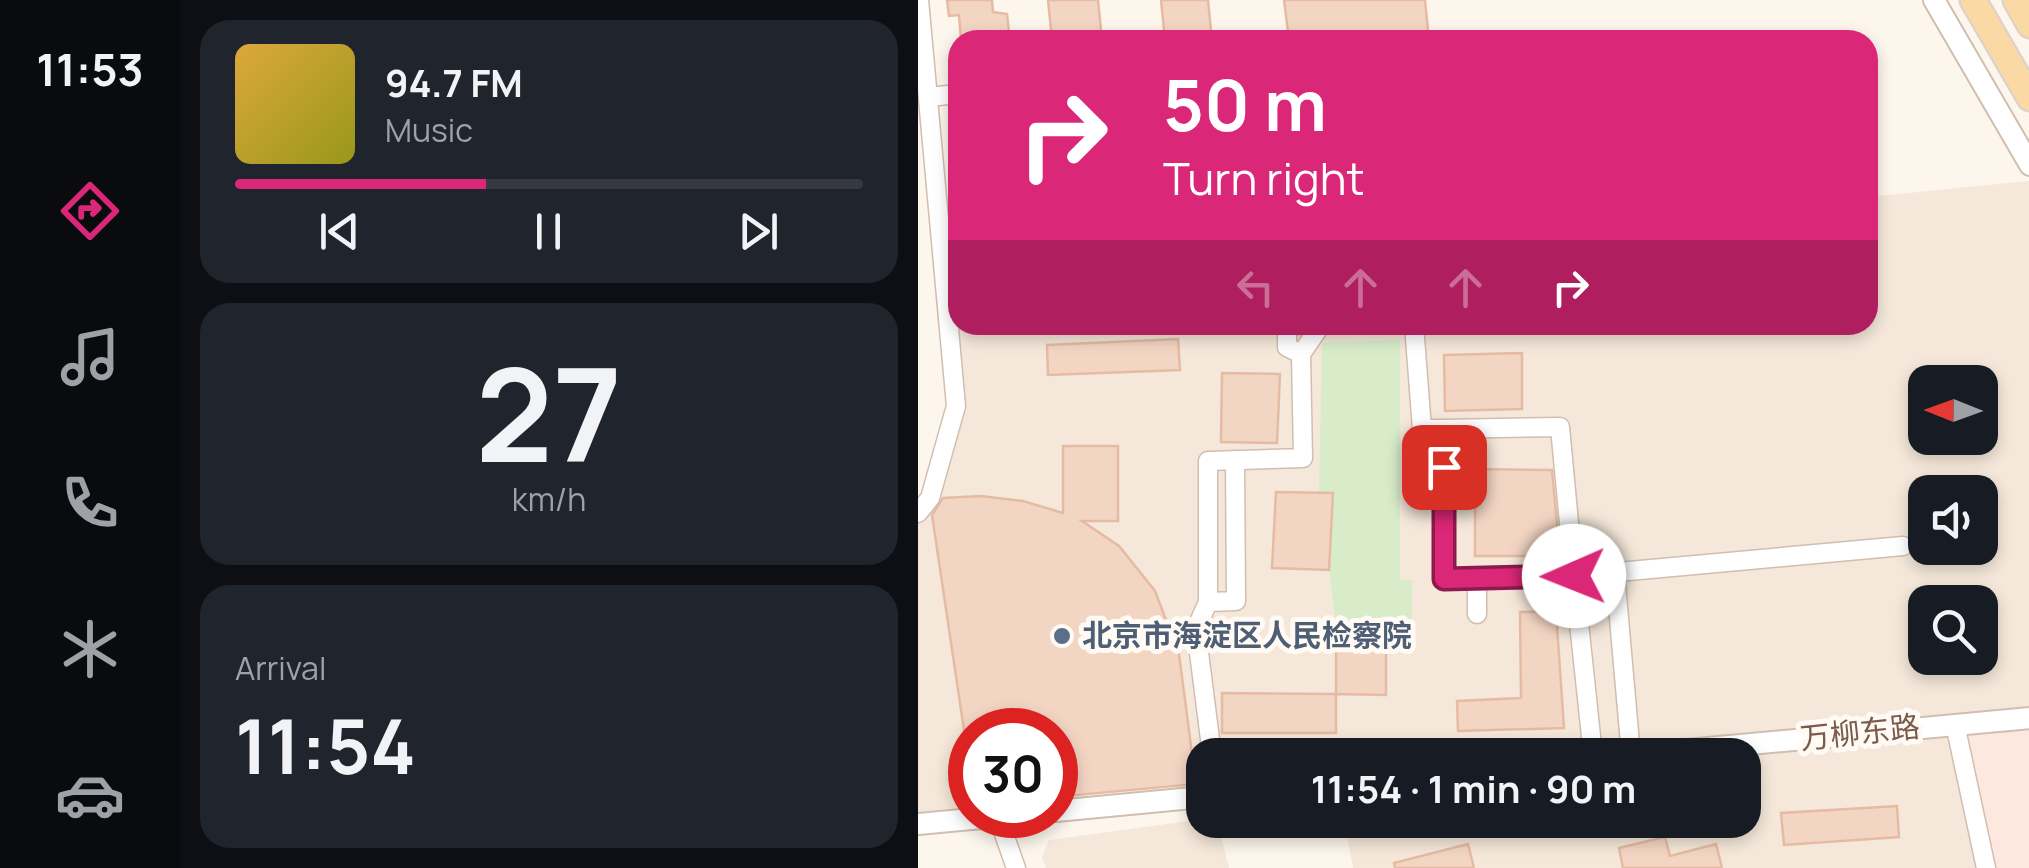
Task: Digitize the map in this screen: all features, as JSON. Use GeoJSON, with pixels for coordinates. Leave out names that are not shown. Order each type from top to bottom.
{"type":"FeatureCollection","features":[{"type":"Feature","properties":{"kind":"main road"},"geometry":{"type":"LineString","coordinates":[[1973,0],[2030,98]]}},
{"type":"Feature","properties":{"kind":"main road"},"geometry":{"type":"LineString","coordinates":[[2016,0],[2030,25]]}},
{"type":"Feature","properties":{"kind":"street"},"geometry":{"type":"LineString","coordinates":[[919,0],[948,318]]}},
{"type":"Feature","properties":{"kind":"street"},"geometry":{"type":"LineString","coordinates":[[1934,0],[2030,166]]}},
{"type":"Feature","properties":{"kind":"street"},"geometry":{"type":"LineString","coordinates":[[928,97],[948,95]]}},
{"type":"Feature","properties":{"kind":"street"},"geometry":{"type":"LineString","coordinates":[[918,513],[930,498],[956,406],[950,335]]}},
{"type":"Feature","properties":{"kind":"street"},"geometry":{"type":"LineString","coordinates":[[1287,335],[1287,347],[1301,354]]}},
{"type":"Feature","properties":{"kind":"street"},"geometry":{"type":"LineString","coordinates":[[1210,738],[1196,629],[1208,602],[1208,461],[1303,458],[1301,354],[1314,335]]}},
{"type":"Feature","properties":{"kind":"street"},"geometry":{"type":"LineString","coordinates":[[1415,335],[1422,429],[1560,427],[1591,738]]}},
{"type":"Feature","properties":{"kind":"street"},"geometry":{"type":"LineString","coordinates":[[1444,430],[1444,579],[1574,576],[1903,546]]}},
{"type":"Feature","properties":{"kind":"street"},"geometry":{"type":"LineString","coordinates":[[1208,602],[1236,601],[1235,460]]}},
{"type":"Feature","properties":{"kind":"street"},"geometry":{"type":"LineString","coordinates":[[1615,572],[1630,738]]}},
{"type":"Feature","properties":{"kind":"street"},"geometry":{"type":"LineString","coordinates":[[1477,614],[1478,578]]}},
{"type":"Feature","properties":{"kind":"street","name":"万柳东路"},"geometry":{"type":"LineString","coordinates":[[1761,743],[2030,718]]}},
{"type":"Feature","properties":{"kind":"street"},"geometry":{"type":"LineString","coordinates":[[1955,724],[1986,868]]}},
{"type":"Feature","properties":{"kind":"street"},"geometry":{"type":"LineString","coordinates":[[1078,809],[1186,798]]}},
{"type":"Feature","properties":{"kind":"street"},"geometry":{"type":"LineString","coordinates":[[918,824],[948,821]]}},
{"type":"Feature","properties":{"kind":"street"},"geometry":{"type":"LineString","coordinates":[[1010,838],[1016,868]]}},
{"type":"Feature","properties":{"kind":"shaded area"},"geometry":{"type":"Polygon","coordinates":[[[2029,181],[2029,720],[1986,868],[1353,868],[1347,838],[1761,838],[1761,738],[1190,738],[1179,655],[1155,591],[1119,547],[1063,513],[1023,501],[981,496],[930,499],[960,708],[948,708],[948,819],[918,824],[918,513],[956,406],[950,335],[1878,335],[1878,196],[2029,181]]]}},
{"type":"Feature","properties":{"kind":"shaded area"},"geometry":{"type":"Polygon","coordinates":[[[2029,718],[2029,868],[1986,868],[1955,724],[2029,718]]]}},
{"type":"Feature","properties":{"kind":"shaded area"},"geometry":{"type":"Polygon","coordinates":[[[1186,821],[1186,838],[1222,838],[1229,868],[1046,868],[1042,857],[1049,840],[1186,821]]]}},
{"type":"Feature","properties":{"kind":"green space"},"geometry":{"type":"Polygon","coordinates":[[[1400,340],[1400,580],[1412,580],[1412,622],[1336,624],[1329,570],[1333,494],[1319,493],[1322,343],[1400,340]]]}},
{"type":"Feature","properties":{"kind":"building"},"geometry":{"type":"Polygon","coordinates":[[[947,0],[992,0],[993,12],[1007,14],[1009,30],[960,30],[959,15],[949,16],[947,0]]]}},
{"type":"Feature","properties":{"kind":"building"},"geometry":{"type":"Polygon","coordinates":[[[1048,0],[1098,0],[1101,30],[1051,30],[1048,0]]]}},
{"type":"Feature","properties":{"kind":"building"},"geometry":{"type":"Polygon","coordinates":[[[1161,0],[1208,0],[1211,30],[1164,30],[1161,0]]]}},
{"type":"Feature","properties":{"kind":"building"},"geometry":{"type":"Polygon","coordinates":[[[1284,0],[1425,0],[1428,30],[1288,30],[1284,0]]]}},
{"type":"Feature","properties":{"kind":"building"},"geometry":{"type":"Polygon","coordinates":[[[1178,339],[1180,370],[1048,375],[1047,345],[1178,339]]]}},
{"type":"Feature","properties":{"kind":"building"},"geometry":{"type":"Polygon","coordinates":[[[1522,353],[1522,409],[1445,411],[1444,355],[1522,353]]]}},
{"type":"Feature","properties":{"kind":"building"},"geometry":{"type":"Polygon","coordinates":[[[1222,373],[1280,374],[1277,443],[1221,442],[1222,373]]]}},
{"type":"Feature","properties":{"kind":"building","name":"北京市海淀区人民检察院"},"geometry":{"type":"Polygon","coordinates":[[[1063,446],[1118,446],[1118,521],[1082,521],[1119,546],[1155,591],[1179,654],[1190,738],[1186,738],[1186,785],[1078,795],[1078,708],[961,708],[932,515],[943,498],[981,496],[1023,501],[1063,513],[1063,446]]]}},
{"type":"Feature","properties":{"kind":"building"},"geometry":{"type":"Polygon","coordinates":[[[1475,469],[1552,470],[1560,556],[1475,556],[1475,469]]]}},
{"type":"Feature","properties":{"kind":"building"},"geometry":{"type":"Polygon","coordinates":[[[1276,492],[1333,493],[1329,570],[1272,568],[1276,492]]]}},
{"type":"Feature","properties":{"kind":"building"},"geometry":{"type":"Polygon","coordinates":[[[1556,611],[1564,728],[1458,731],[1457,701],[1521,698],[1520,612],[1556,611]]]}},
{"type":"Feature","properties":{"kind":"building"},"geometry":{"type":"Polygon","coordinates":[[[1336,624],[1386,624],[1386,695],[1336,694],[1336,624]]]}},
{"type":"Feature","properties":{"kind":"building"},"geometry":{"type":"Polygon","coordinates":[[[1222,693],[1336,694],[1336,733],[1222,733],[1222,693]]]}},
{"type":"Feature","properties":{"kind":"building"},"geometry":{"type":"Polygon","coordinates":[[[1897,806],[1899,837],[1784,845],[1781,813],[1897,806]]]}},
{"type":"Feature","properties":{"kind":"building"},"geometry":{"type":"Polygon","coordinates":[[[1665,838],[1670,856],[1716,844],[1722,868],[1623,868],[1619,848],[1665,838]]]}},
{"type":"Feature","properties":{"kind":"building"},"geometry":{"type":"Polygon","coordinates":[[[1468,844],[1474,868],[1395,868],[1394,863],[1468,844]]]}},
{"type":"Feature","properties":{"kind":"place","name":"北京市海淀区人民检察院"},"geometry":{"type":"Point","coordinates":[1062,636]}},
{"type":"Feature","properties":{"kind":"route"},"geometry":{"type":"LineString","coordinates":[[1444,467],[1444,579],[1574,576]]}}]}
